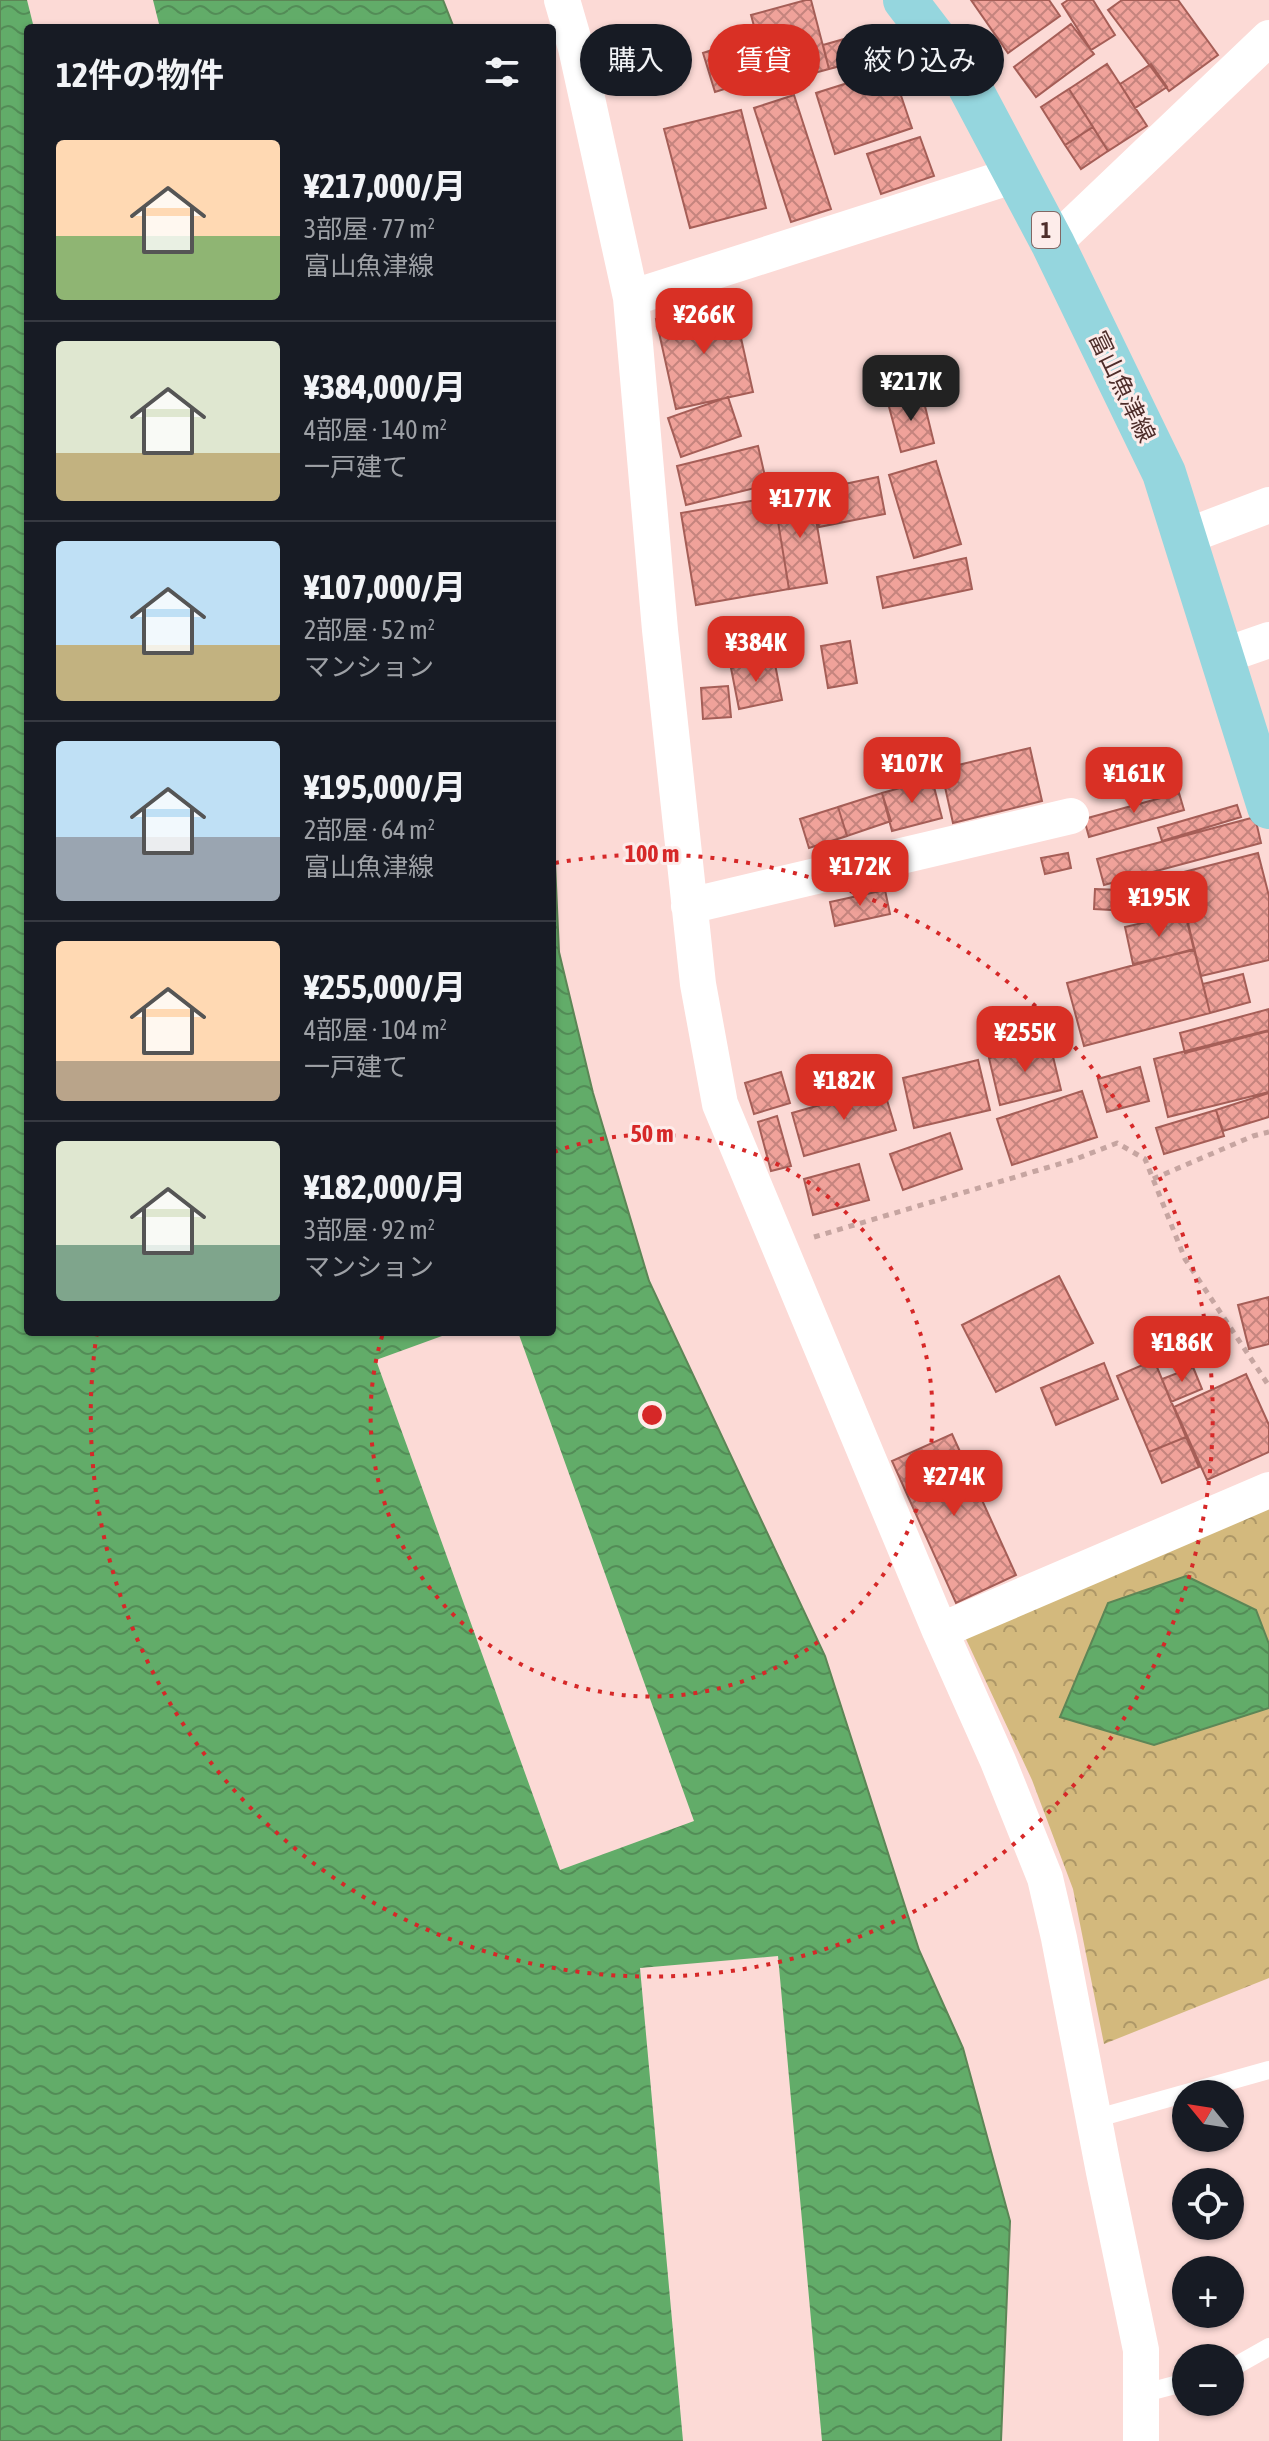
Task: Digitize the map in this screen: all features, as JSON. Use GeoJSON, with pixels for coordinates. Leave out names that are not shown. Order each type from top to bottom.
{"type":"FeatureCollection","features":[{"type":"Feature","properties":{"kind":"main road","name":"富山魚津線"},"geometry":{"type":"LineString","coordinates":[[905,0],[966,80],[1018,174],[1164,473],[1269,807]]}},
{"type":"Feature","properties":{"kind":"street"},"geometry":{"type":"LineString","coordinates":[[562,0],[576,48],[631,298],[660,630],[689,906],[698,984],[720,1104],[1045,1878],[1141,2350],[1141,2441]]}},
{"type":"Feature","properties":{"kind":"street"},"geometry":{"type":"LineString","coordinates":[[1053,244],[1269,38]]}},
{"type":"Feature","properties":{"kind":"street"},"geometry":{"type":"LineString","coordinates":[[631,298],[1018,174]]}},
{"type":"Feature","properties":{"kind":"street"},"geometry":{"type":"LineString","coordinates":[[1185,537],[1269,505]]}},
{"type":"Feature","properties":{"kind":"street"},"geometry":{"type":"LineString","coordinates":[[1223,656],[1269,640]]}},
{"type":"Feature","properties":{"kind":"street"},"geometry":{"type":"LineString","coordinates":[[689,906],[1071,816]]}},
{"type":"Feature","properties":{"kind":"street"},"geometry":{"type":"LineString","coordinates":[[940,1631],[1269,1490]]}},
{"type":"Feature","properties":{"kind":"lane"},"geometry":{"type":"LineString","coordinates":[[1094,2119],[1269,2070]]}},
{"type":"Feature","properties":{"kind":"lane"},"geometry":{"type":"LineString","coordinates":[[1244,2361],[1269,2347]]}},
{"type":"Feature","properties":{"kind":"lane"},"geometry":{"type":"LineString","coordinates":[[1141,2394],[1172,2386]]}},
{"type":"Feature","properties":{"kind":"path"},"geometry":{"type":"LineString","coordinates":[[1153,1179],[1269,1132]]}},
{"type":"Feature","properties":{"kind":"path"},"geometry":{"type":"LineString","coordinates":[[779,1247],[1076,1159],[1117,1143],[1145,1159],[1185,1259],[1269,1386]]}},
{"type":"Feature","properties":{"kind":"green space"},"geometry":{"type":"Polygon","coordinates":[[[1269,1505],[1269,1978],[1104,2044],[1073,1889],[1032,1780],[965,1637],[1269,1505]]]}},
{"type":"Feature","properties":{"kind":"water"},"geometry":{"type":"Polygon","coordinates":[[[0,0],[443,0],[452,24],[24,24],[24,1336],[556,1336],[556,885],[559,952],[593,1093],[649,1281],[825,1656],[919,1950],[963,2048],[1010,2221],[1001,2441],[0,2441],[0,0]]]}},
{"type":"Feature","properties":{"kind":"water"},"geometry":{"type":"Polygon","coordinates":[[[1186,1576],[1256,1610],[1269,1644],[1269,1708],[1154,1745],[1060,1717],[1108,1603],[1186,1576]]]}},
{"type":"Feature","properties":{"kind":"pier"},"geometry":{"type":"Polygon","coordinates":[[[27,0],[153,0],[159,24],[33,24],[27,0]]]}},
{"type":"Feature","properties":{"kind":"pier"},"geometry":{"type":"Polygon","coordinates":[[[442,1336],[519,1336],[694,1821],[560,1870],[376,1360],[442,1336]]]}},
{"type":"Feature","properties":{"kind":"pier"},"geometry":{"type":"Polygon","coordinates":[[[778,1956],[822,2441],[683,2441],[640,1968],[778,1956]]]}},
{"type":"Feature","properties":{"kind":"building"},"geometry":{"type":"Polygon","coordinates":[[[811,0],[817,24],[753,24],[751,15],[811,0]]]}},
{"type":"Feature","properties":{"kind":"building"},"geometry":{"type":"Polygon","coordinates":[[[971,0],[1049,0],[1060,16],[1008,53],[1004,47],[1004,24],[988,24],[971,0]]]}},
{"type":"Feature","properties":{"kind":"building"},"geometry":{"type":"Polygon","coordinates":[[[1068,0],[1093,0],[1115,35],[1091,50],[1062,4],[1068,0]]]}},
{"type":"Feature","properties":{"kind":"building"},"geometry":{"type":"Polygon","coordinates":[[[1122,0],[1178,0],[1218,55],[1169,91],[1108,10],[1122,0]]]}},
{"type":"Feature","properties":{"kind":"building"},"geometry":{"type":"Polygon","coordinates":[[[1071,24],[1094,54],[1036,97],[1014,67],[1071,24]]]}},
{"type":"Feature","properties":{"kind":"building"},"geometry":{"type":"Polygon","coordinates":[[[820,34],[829,69],[820,71],[820,34]]]}},
{"type":"Feature","properties":{"kind":"building"},"geometry":{"type":"Polygon","coordinates":[[[836,41],[836,67],[829,69],[823,45],[836,41]]]}},
{"type":"Feature","properties":{"kind":"building"},"geometry":{"type":"Polygon","coordinates":[[[708,51],[708,69],[703,53],[708,51]]]}},
{"type":"Feature","properties":{"kind":"building"},"geometry":{"type":"Polygon","coordinates":[[[1107,64],[1147,126],[1108,151],[1069,89],[1107,64]]]}},
{"type":"Feature","properties":{"kind":"building"},"geometry":{"type":"Polygon","coordinates":[[[1151,64],[1167,87],[1135,108],[1120,84],[1151,64]]]}},
{"type":"Feature","properties":{"kind":"building"},"geometry":{"type":"Polygon","coordinates":[[[836,87],[836,96],[901,96],[912,128],[835,154],[817,96],[820,96],[820,92],[836,87]]]}},
{"type":"Feature","properties":{"kind":"building"},"geometry":{"type":"Polygon","coordinates":[[[1069,89],[1093,127],[1065,145],[1041,107],[1069,89]]]}},
{"type":"Feature","properties":{"kind":"building"},"geometry":{"type":"Polygon","coordinates":[[[794,96],[831,209],[791,222],[754,108],[794,96]]]}},
{"type":"Feature","properties":{"kind":"building"},"geometry":{"type":"Polygon","coordinates":[[[741,110],[766,208],[690,228],[664,129],[741,110]]]}},
{"type":"Feature","properties":{"kind":"building"},"geometry":{"type":"Polygon","coordinates":[[[1093,127],[1108,151],[1081,169],[1065,145],[1093,127]]]}},
{"type":"Feature","properties":{"kind":"building"},"geometry":{"type":"Polygon","coordinates":[[[920,137],[934,176],[881,194],[867,154],[920,137]]]}},
{"type":"Feature","properties":{"kind":"building"},"geometry":{"type":"Polygon","coordinates":[[[733,302],[753,392],[676,409],[656,319],[733,302]]]}},
{"type":"Feature","properties":{"kind":"building"},"geometry":{"type":"Polygon","coordinates":[[[922,394],[934,443],[901,452],[888,403],[922,394]]]}},
{"type":"Feature","properties":{"kind":"building"},"geometry":{"type":"Polygon","coordinates":[[[728,397],[741,436],[681,457],[668,418],[728,397]]]}},
{"type":"Feature","properties":{"kind":"building"},"geometry":{"type":"Polygon","coordinates":[[[758,446],[767,485],[686,505],[677,466],[758,446]]]}},
{"type":"Feature","properties":{"kind":"building"},"geometry":{"type":"Polygon","coordinates":[[[936,461],[961,544],[914,558],[889,475],[936,461]]]}},
{"type":"Feature","properties":{"kind":"building"},"geometry":{"type":"Polygon","coordinates":[[[878,477],[885,514],[819,527],[811,491],[878,477]]]}},
{"type":"Feature","properties":{"kind":"building"},"geometry":{"type":"Polygon","coordinates":[[[811,491],[827,583],[789,589],[774,497],[811,491]]]}},
{"type":"Feature","properties":{"kind":"building"},"geometry":{"type":"Polygon","coordinates":[[[774,497],[789,589],[696,605],[681,513],[774,497]]]}},
{"type":"Feature","properties":{"kind":"building"},"geometry":{"type":"Polygon","coordinates":[[[966,558],[972,589],[883,608],[877,577],[966,558]]]}},
{"type":"Feature","properties":{"kind":"building"},"geometry":{"type":"Polygon","coordinates":[[[850,641],[857,683],[828,688],[821,646],[850,641]]]}},
{"type":"Feature","properties":{"kind":"building"},"geometry":{"type":"Polygon","coordinates":[[[774,659],[782,700],[739,709],[731,668],[774,659]]]}},
{"type":"Feature","properties":{"kind":"building"},"geometry":{"type":"Polygon","coordinates":[[[728,686],[731,717],[703,719],[701,688],[728,686]]]}},
{"type":"Feature","properties":{"kind":"building"},"geometry":{"type":"Polygon","coordinates":[[[1030,748],[1042,801],[953,823],[941,769],[1030,748]]]}},
{"type":"Feature","properties":{"kind":"building"},"geometry":{"type":"Polygon","coordinates":[[[932,779],[942,818],[892,831],[882,793],[932,779]]]}},
{"type":"Feature","properties":{"kind":"building"},"geometry":{"type":"Polygon","coordinates":[[[882,793],[891,821],[847,836],[838,807],[882,793]]]}},
{"type":"Feature","properties":{"kind":"building"},"geometry":{"type":"Polygon","coordinates":[[[1179,793],[1184,810],[1089,837],[1084,819],[1179,793]]]}},
{"type":"Feature","properties":{"kind":"building"},"geometry":{"type":"Polygon","coordinates":[[[1237,805],[1241,817],[1162,841],[1158,828],[1237,805]]]}},
{"type":"Feature","properties":{"kind":"building"},"geometry":{"type":"Polygon","coordinates":[[[838,807],[847,836],[809,848],[800,819],[838,807]]]}},
{"type":"Feature","properties":{"kind":"building"},"geometry":{"type":"Polygon","coordinates":[[[1255,817],[1261,843],[1104,885],[1097,859],[1255,817]]]}},
{"type":"Feature","properties":{"kind":"building"},"geometry":{"type":"Polygon","coordinates":[[[1068,853],[1071,868],[1045,874],[1041,858],[1068,853]]]}},
{"type":"Feature","properties":{"kind":"building"},"geometry":{"type":"Polygon","coordinates":[[[1258,853],[1269,896],[1269,960],[1201,976],[1176,874],[1258,853]]]}},
{"type":"Feature","properties":{"kind":"building"},"geometry":{"type":"Polygon","coordinates":[[[1095,889],[1149,891],[1148,912],[1094,909],[1095,889]]]}},
{"type":"Feature","properties":{"kind":"building"},"geometry":{"type":"Polygon","coordinates":[[[885,890],[890,914],[835,926],[830,902],[885,890]]]}},
{"type":"Feature","properties":{"kind":"building"},"geometry":{"type":"Polygon","coordinates":[[[1185,913],[1194,950],[1133,964],[1125,927],[1185,913]]]}},
{"type":"Feature","properties":{"kind":"building"},"geometry":{"type":"Polygon","coordinates":[[[1194,949],[1210,1013],[1084,1046],[1067,983],[1194,949]]]}},
{"type":"Feature","properties":{"kind":"building"},"geometry":{"type":"Polygon","coordinates":[[[1243,974],[1250,1002],[1210,1013],[1203,984],[1243,974]]]}},
{"type":"Feature","properties":{"kind":"building"},"geometry":{"type":"Polygon","coordinates":[[[1269,1009],[1269,1031],[1185,1053],[1180,1033],[1269,1009]]]}},
{"type":"Feature","properties":{"kind":"building"},"geometry":{"type":"Polygon","coordinates":[[[1269,1030],[1269,1092],[1168,1117],[1154,1059],[1269,1030]]]}},
{"type":"Feature","properties":{"kind":"building"},"geometry":{"type":"Polygon","coordinates":[[[1050,1044],[1061,1090],[1000,1105],[989,1058],[1050,1044]]]}},
{"type":"Feature","properties":{"kind":"building"},"geometry":{"type":"Polygon","coordinates":[[[978,1060],[990,1110],[914,1128],[903,1078],[978,1060]]]}},
{"type":"Feature","properties":{"kind":"building"},"geometry":{"type":"Polygon","coordinates":[[[1140,1067],[1149,1101],[1107,1112],[1098,1079],[1140,1067]]]}},
{"type":"Feature","properties":{"kind":"building"},"geometry":{"type":"Polygon","coordinates":[[[781,1072],[790,1103],[754,1114],[745,1083],[781,1072]]]}},
{"type":"Feature","properties":{"kind":"building"},"geometry":{"type":"Polygon","coordinates":[[[883,1087],[896,1130],[804,1156],[792,1113],[883,1087]]]}},
{"type":"Feature","properties":{"kind":"building"},"geometry":{"type":"Polygon","coordinates":[[[1082,1091],[1097,1137],[1012,1165],[997,1119],[1082,1091]]]}},
{"type":"Feature","properties":{"kind":"building"},"geometry":{"type":"Polygon","coordinates":[[[1269,1093],[1269,1117],[1223,1131],[1216,1110],[1269,1093]]]}},
{"type":"Feature","properties":{"kind":"building"},"geometry":{"type":"Polygon","coordinates":[[[1216,1110],[1224,1136],[1164,1154],[1156,1128],[1216,1110]]]}},
{"type":"Feature","properties":{"kind":"building"},"geometry":{"type":"Polygon","coordinates":[[[777,1116],[791,1166],[771,1171],[758,1122],[777,1116]]]}},
{"type":"Feature","properties":{"kind":"building"},"geometry":{"type":"Polygon","coordinates":[[[950,1133],[962,1169],[903,1190],[890,1154],[950,1133]]]}},
{"type":"Feature","properties":{"kind":"building"},"geometry":{"type":"Polygon","coordinates":[[[859,1164],[869,1200],[813,1215],[804,1179],[859,1164]]]}},
{"type":"Feature","properties":{"kind":"building"},"geometry":{"type":"Polygon","coordinates":[[[1059,1276],[1093,1343],[996,1392],[962,1325],[1059,1276]]]}},
{"type":"Feature","properties":{"kind":"building"},"geometry":{"type":"Polygon","coordinates":[[[1269,1297],[1269,1344],[1249,1349],[1238,1305],[1269,1297]]]}},
{"type":"Feature","properties":{"kind":"building"},"geometry":{"type":"Polygon","coordinates":[[[1210,1322],[1213,1341],[1179,1348],[1175,1330],[1210,1322]]]}},
{"type":"Feature","properties":{"kind":"building"},"geometry":{"type":"Polygon","coordinates":[[[1154,1360],[1186,1437],[1149,1452],[1117,1376],[1154,1360]]]}},
{"type":"Feature","properties":{"kind":"building"},"geometry":{"type":"Polygon","coordinates":[[[1104,1363],[1118,1399],[1056,1425],[1041,1388],[1104,1363]]]}},
{"type":"Feature","properties":{"kind":"building"},"geometry":{"type":"Polygon","coordinates":[[[1193,1367],[1202,1389],[1171,1402],[1162,1379],[1193,1367]]]}},
{"type":"Feature","properties":{"kind":"building"},"geometry":{"type":"Polygon","coordinates":[[[1246,1374],[1269,1425],[1269,1452],[1207,1480],[1174,1407],[1246,1374]]]}},
{"type":"Feature","properties":{"kind":"building"},"geometry":{"type":"Polygon","coordinates":[[[952,1434],[1016,1575],[956,1603],[892,1461],[952,1434]]]}},
{"type":"Feature","properties":{"kind":"building"},"geometry":{"type":"Polygon","coordinates":[[[1186,1437],[1199,1467],[1162,1483],[1149,1452],[1186,1437]]]}}]}
